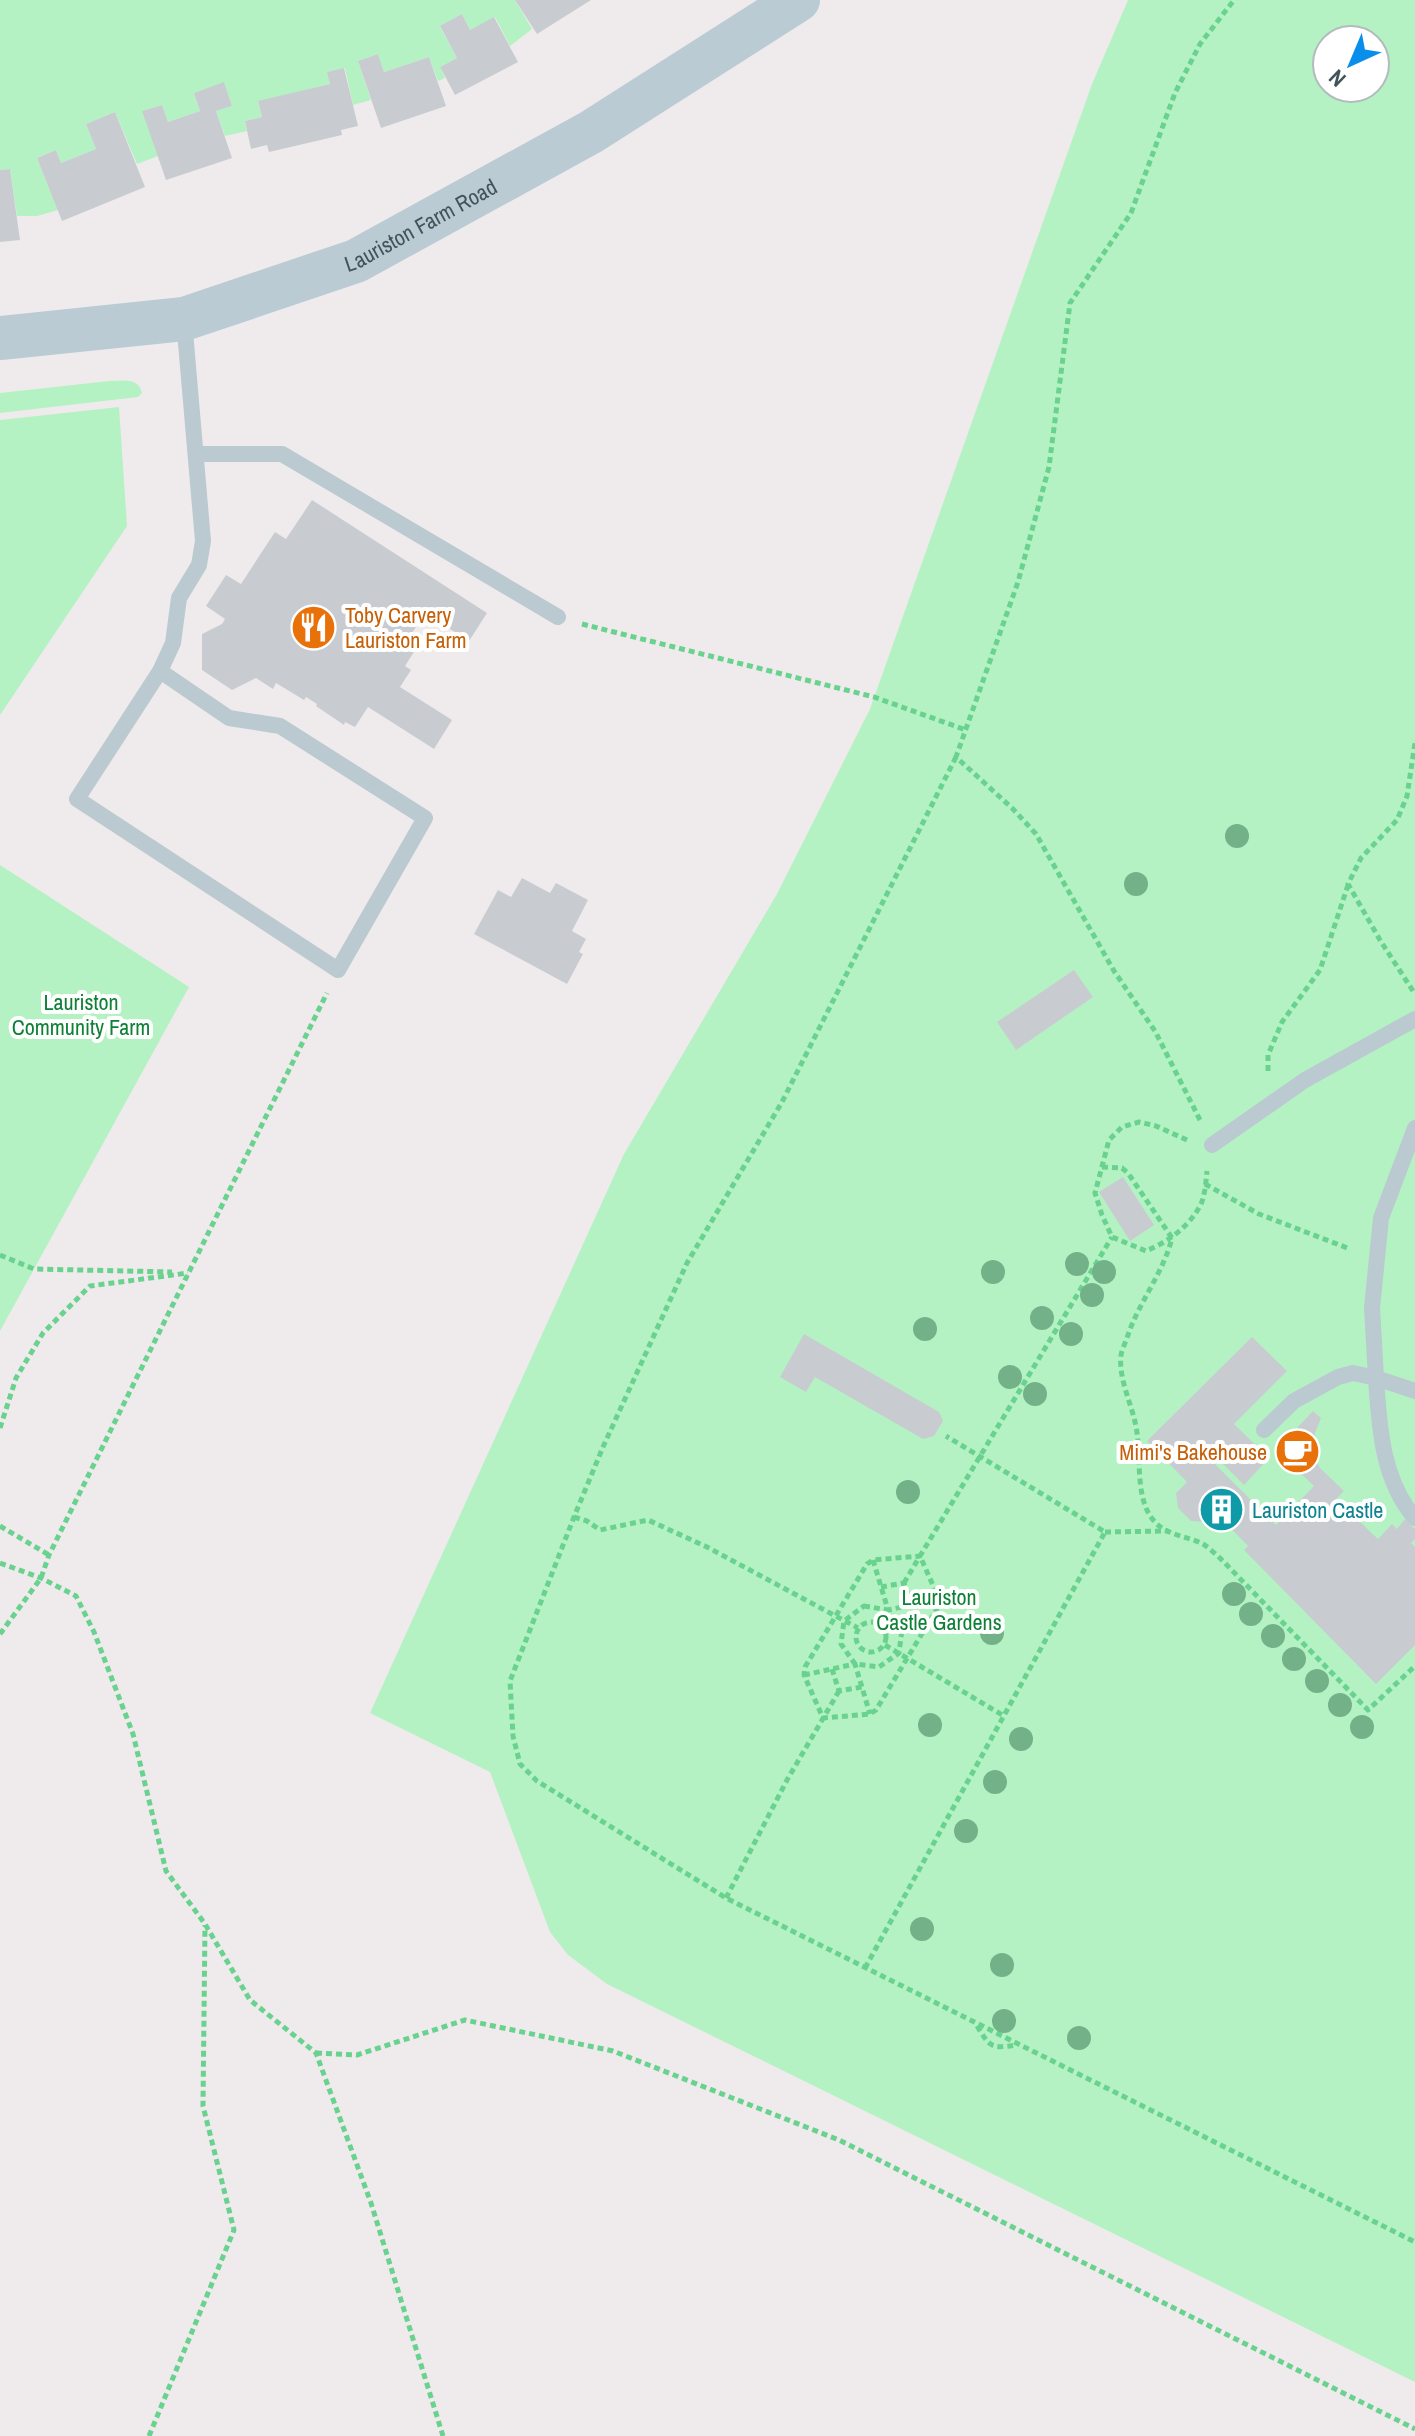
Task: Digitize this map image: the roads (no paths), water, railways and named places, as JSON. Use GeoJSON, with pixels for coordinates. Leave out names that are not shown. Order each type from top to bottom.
{"type":"FeatureCollection","features":[{"type":"Feature","properties":{"kind":"street","name":"Lauriston Farm Road"},"geometry":{"type":"LineString","coordinates":[[0,338],[184,319],[356,261],[591,132],[798,0]]}},
{"type":"Feature","properties":{"kind":"lane"},"geometry":{"type":"LineString","coordinates":[[160,671],[229,718],[280,726],[425,818],[338,970],[77,799],[160,671],[173,643],[179,598],[199,565],[203,541],[184,319]]}},
{"type":"Feature","properties":{"kind":"lane"},"geometry":{"type":"LineString","coordinates":[[197,454],[282,454],[558,617]]}},
{"type":"Feature","properties":{"kind":"lane"},"geometry":{"type":"LineString","coordinates":[[1212,1145],[1305,1080],[1415,1019]]}},
{"type":"Feature","properties":{"kind":"lane"},"geometry":{"type":"LineString","coordinates":[[1415,1128],[1381,1218],[1372,1308],[1379,1422],[1390,1473],[1406,1507],[1415,1518]]}},
{"type":"Feature","properties":{"kind":"lane"},"geometry":{"type":"LineString","coordinates":[[1264,1430],[1294,1401],[1338,1377],[1353,1373],[1415,1391]]}},
{"type":"Feature","properties":{"kind":"place","name":"Toby Carvery Lauriston Farm"},"geometry":{"type":"Point","coordinates":[314,628]}},
{"type":"Feature","properties":{"kind":"place","name":"Mimi's Bakehouse"},"geometry":{"type":"Point","coordinates":[1298,1452]}},
{"type":"Feature","properties":{"kind":"place","name":"Lauriston Castle"},"geometry":{"type":"Point","coordinates":[1221,1510]}},
{"type":"Feature","properties":{"kind":"park label","name":"Lauriston Community Farm"},"geometry":{"type":"Point","coordinates":[81,1014]}},
{"type":"Feature","properties":{"kind":"park label","name":"Lauriston Castle Gardens"},"geometry":{"type":"Point","coordinates":[939,1610]}}]}
